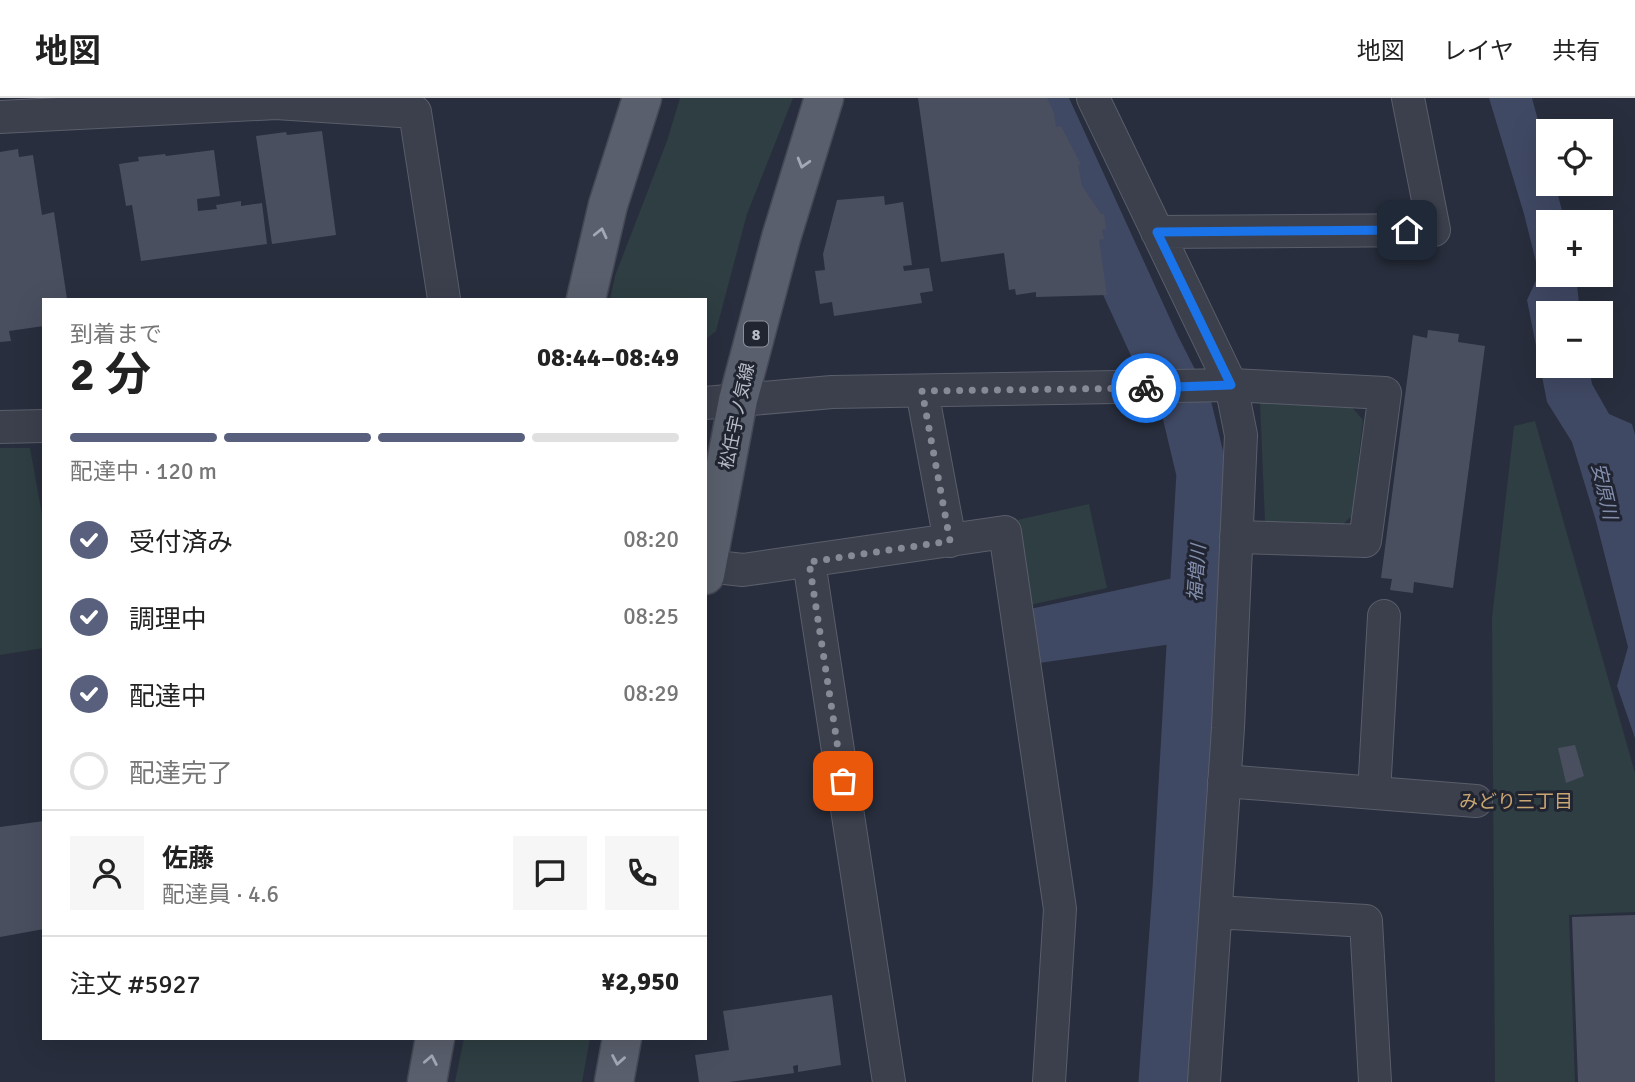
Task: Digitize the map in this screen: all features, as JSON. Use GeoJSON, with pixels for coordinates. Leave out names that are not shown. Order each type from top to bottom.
{"type":"FeatureCollection","features":[{"type":"Feature","properties":{"kind":"main road"},"geometry":{"type":"LineString","coordinates":[[586,298],[608,205],[642,98]]}},
{"type":"Feature","properties":{"kind":"main road","name":"松任宇ノ気線"},"geometry":{"type":"LineString","coordinates":[[707,559],[722,401],[781,238],[824,98]]}},
{"type":"Feature","properties":{"kind":"main road"},"geometry":{"type":"LineString","coordinates":[[426,1082],[435,1040]]}},
{"type":"Feature","properties":{"kind":"main road"},"geometry":{"type":"LineString","coordinates":[[614,1082],[622,1040]]}},
{"type":"Feature","properties":{"kind":"street"},"geometry":{"type":"LineString","coordinates":[[1093,98],[1157,232],[1218,386],[1241,435],[1224,781],[1205,1082]]}},
{"type":"Feature","properties":{"kind":"street"},"geometry":{"type":"LineString","coordinates":[[1157,232],[1434,230],[1408,98]]}},
{"type":"Feature","properties":{"kind":"street"},"geometry":{"type":"LineString","coordinates":[[0,117],[276,101],[415,112],[444,298]]}},
{"type":"Feature","properties":{"kind":"street"},"geometry":{"type":"LineString","coordinates":[[722,401],[832,392],[1218,386],[1385,393],[1365,541],[1236,537]]}},
{"type":"Feature","properties":{"kind":"street"},"geometry":{"type":"LineString","coordinates":[[922,391],[950,541]]}},
{"type":"Feature","properties":{"kind":"street"},"geometry":{"type":"LineString","coordinates":[[0,427],[42,426]]}},
{"type":"Feature","properties":{"kind":"street"},"geometry":{"type":"LineString","coordinates":[[707,570],[743,570],[809,562],[1005,532],[1060,909],[1049,1082]]}},
{"type":"Feature","properties":{"kind":"street"},"geometry":{"type":"LineString","coordinates":[[809,562],[889,1082]]}},
{"type":"Feature","properties":{"kind":"street"},"geometry":{"type":"LineString","coordinates":[[1374,793],[1384,616]]}},
{"type":"Feature","properties":{"kind":"street"},"geometry":{"type":"LineString","coordinates":[[1224,781],[1476,801]]}},
{"type":"Feature","properties":{"kind":"street"},"geometry":{"type":"LineString","coordinates":[[1216,912],[1366,921],[1374,1082]]}},
{"type":"Feature","properties":{"kind":"shaded area"},"geometry":{"type":"Polygon","coordinates":[[[680,98],[793,98],[747,214],[716,331],[707,338],[707,298],[610,298],[615,276],[667,141],[680,98]]]}},
{"type":"Feature","properties":{"kind":"shaded area"},"geometry":{"type":"Polygon","coordinates":[[[1260,403],[1350,405],[1363,420],[1352,516],[1342,525],[1265,522],[1260,403]]]}},
{"type":"Feature","properties":{"kind":"shaded area"},"geometry":{"type":"Polygon","coordinates":[[[1535,421],[1635,773],[1635,912],[1569,915],[1575,1082],[1495,1082],[1492,618],[1514,426],[1535,421]]]}},
{"type":"Feature","properties":{"kind":"shaded area"},"geometry":{"type":"Polygon","coordinates":[[[0,448],[30,448],[42,515],[42,648],[0,655],[0,448]]]}},
{"type":"Feature","properties":{"kind":"shaded area"},"geometry":{"type":"Polygon","coordinates":[[[1089,504],[1107,588],[1030,605],[1017,520],[1089,504]]]}},
{"type":"Feature","properties":{"kind":"shaded area"},"geometry":{"type":"Polygon","coordinates":[[[464,1040],[590,1040],[582,1082],[455,1082],[464,1040]]]}},
{"type":"Feature","properties":{"kind":"water"},"geometry":{"type":"Polygon","coordinates":[[[1489,98],[1532,98],[1538,119],[1536,196],[1558,196],[1562,210],[1536,210],[1536,262],[1489,98]]]}},
{"type":"Feature","properties":{"kind":"water"},"geometry":{"type":"Polygon","coordinates":[[[1536,280],[1536,287],[1577,287],[1579,301],[1536,301],[1536,346],[1527,300],[1536,280]]]}},
{"type":"Feature","properties":{"kind":"water","name":"安原川"},"geometry":{"type":"Polygon","coordinates":[[[1542,378],[1591,378],[1609,414],[1632,424],[1635,435],[1635,738],[1617,686],[1628,647],[1596,521],[1572,442],[1547,402],[1542,378]]]}},
{"type":"Feature","properties":{"kind":"water"},"geometry":{"type":"Polygon","coordinates":[[[1178,577],[1172,644],[1039,663],[1030,609],[1178,577]]]}},
{"type":"Feature","properties":{"kind":"building"},"geometry":{"type":"Polygon","coordinates":[[[918,98],[1047,98],[1054,113],[1056,127],[1061,126],[1081,165],[1078,165],[1082,186],[1101,214],[1104,214],[1106,229],[1102,230],[1104,239],[1099,240],[1107,295],[1036,297],[1036,292],[1016,295],[1015,289],[1009,290],[1004,253],[941,262],[918,98]]]}},
{"type":"Feature","properties":{"kind":"building"},"geometry":{"type":"Polygon","coordinates":[[[322,131],[336,235],[272,244],[256,136],[322,131]]]}},
{"type":"Feature","properties":{"kind":"building"},"geometry":{"type":"Polygon","coordinates":[[[18,149],[19,157],[33,155],[42,215],[54,212],[67,298],[42,298],[42,326],[9,331],[11,341],[0,342],[0,152],[18,149]]]}},
{"type":"Feature","properties":{"kind":"building"},"geometry":{"type":"Polygon","coordinates":[[[214,150],[220,196],[197,199],[198,211],[217,209],[216,205],[241,201],[241,206],[262,203],[267,244],[141,261],[132,205],[126,206],[119,164],[139,161],[138,157],[214,150]]]}},
{"type":"Feature","properties":{"kind":"building"},"geometry":{"type":"Polygon","coordinates":[[[884,196],[885,205],[903,202],[912,265],[903,266],[904,271],[929,268],[933,291],[920,293],[922,303],[834,316],[832,302],[820,304],[815,271],[825,270],[823,254],[837,200],[884,196]]]}},
{"type":"Feature","properties":{"kind":"building"},"geometry":{"type":"Polygon","coordinates":[[[1428,330],[1459,334],[1458,342],[1485,346],[1453,588],[1414,582],[1413,593],[1390,590],[1392,579],[1381,578],[1413,335],[1427,338],[1428,330]]]}},
{"type":"Feature","properties":{"kind":"building"},"geometry":{"type":"Polygon","coordinates":[[[1575,745],[1584,776],[1566,783],[1558,748],[1575,745]]]}},
{"type":"Feature","properties":{"kind":"building"},"geometry":{"type":"Polygon","coordinates":[[[42,821],[42,929],[0,937],[0,827],[42,821]]]}},
{"type":"Feature","properties":{"kind":"building"},"geometry":{"type":"Polygon","coordinates":[[[1635,915],[1635,1082],[1578,1082],[1572,917],[1635,915]]]}},
{"type":"Feature","properties":{"kind":"building"},"geometry":{"type":"Polygon","coordinates":[[[832,995],[841,1065],[798,1072],[798,1065],[793,1066],[794,1073],[729,1082],[699,1082],[695,1055],[729,1050],[723,1011],[832,995]]]}},
{"type":"Feature","properties":{"kind":"waterway","name":"福増川"},"geometry":{"type":"LineString","coordinates":[[1041,98],[1155,347],[1187,410],[1202,473],[1164,1082]]}},
{"type":"Feature","properties":{"kind":"way so far"},"geometry":{"type":"LineString","coordinates":[[843,781],[809,562],[950,541],[922,391],[1146,388]]}},
{"type":"Feature","properties":{"kind":"district","name":"みどり三丁目"},"geometry":{"type":"Point","coordinates":[1516,801]}},
{"type":"Feature","properties":{"kind":"route"},"geometry":{"type":"LineString","coordinates":[[1146,388],[1231,385],[1157,232],[1407,230]]}}]}
